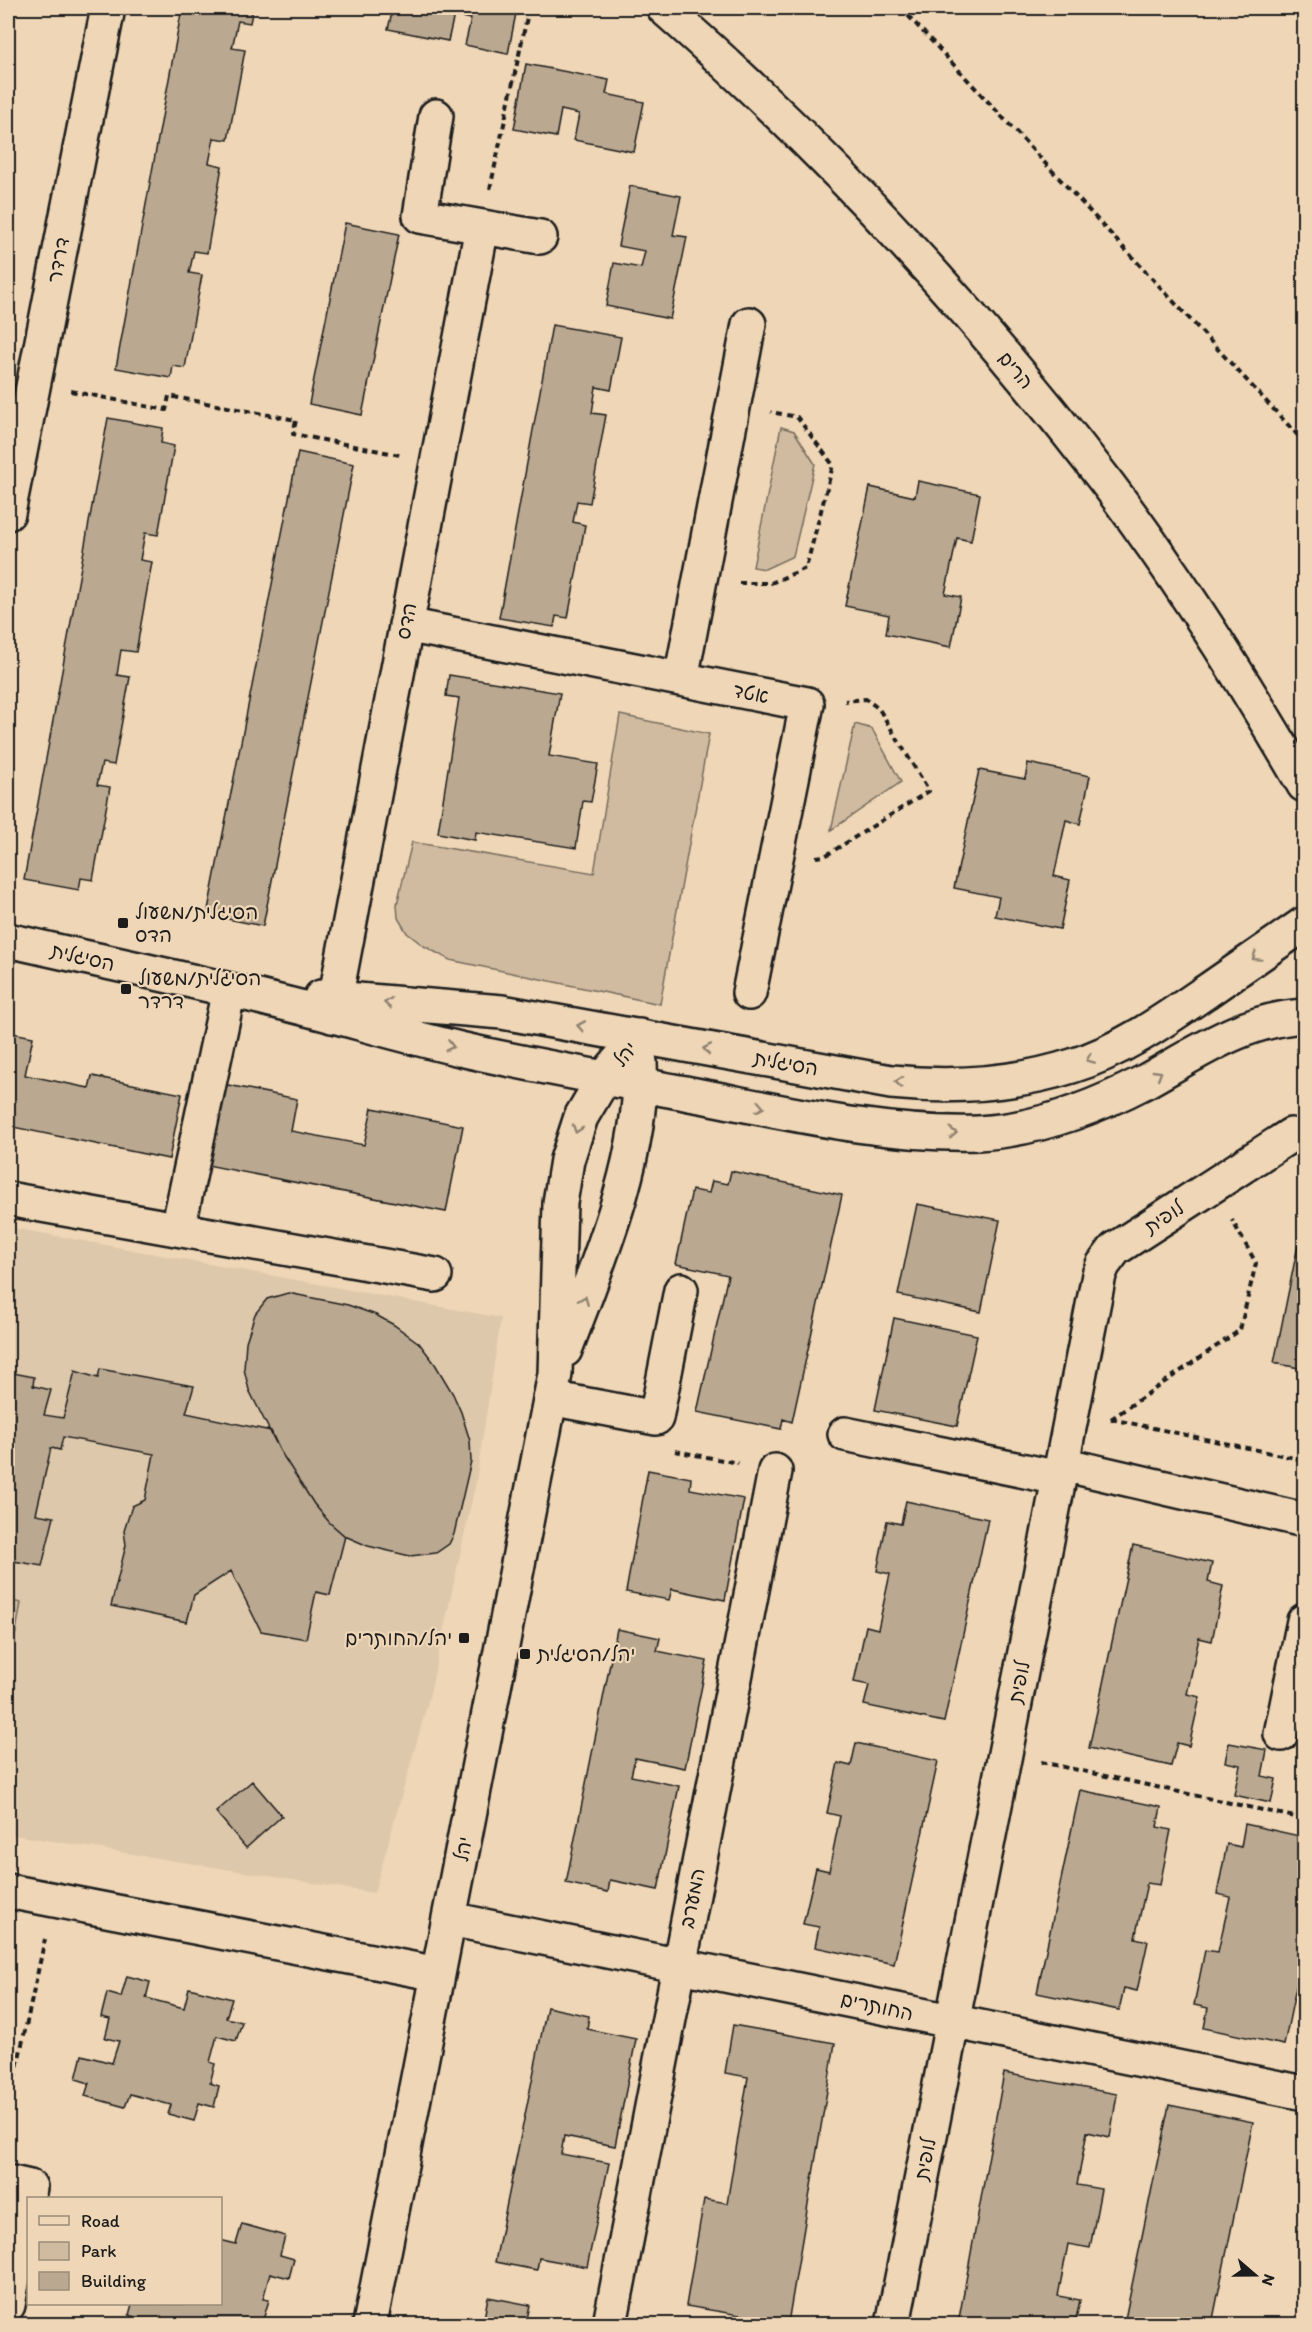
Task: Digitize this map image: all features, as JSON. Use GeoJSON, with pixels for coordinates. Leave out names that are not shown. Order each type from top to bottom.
{"type":"FeatureCollection","features":[{"type":"Feature","properties":{"kind":"street","name":"דרדר"},"geometry":{"type":"LineString","coordinates":[[8,513],[108,8]]}},
{"type":"Feature","properties":{"kind":"street","name":"הרים"},"geometry":{"type":"LineString","coordinates":[[664,8],[765,98],[820,152],[889,225],[1032,389],[1105,481],[1176,580],[1246,686],[1305,785]]}},
{"type":"Feature","properties":{"kind":"street"},"geometry":{"type":"LineString","coordinates":[[436,116],[420,216],[540,237]]}},
{"type":"Feature","properties":{"kind":"street","name":"הדס"},"geometry":{"type":"LineString","coordinates":[[334,1007],[482,227]]}},
{"type":"Feature","properties":{"kind":"street"},"geometry":{"type":"LineString","coordinates":[[681,679],[749,324]]}},
{"type":"Feature","properties":{"kind":"street","name":"אטד"},"geometry":{"type":"LineString","coordinates":[[406,625],[807,704]]}},
{"type":"Feature","properties":{"kind":"street"},"geometry":{"type":"LineString","coordinates":[[749,993],[807,704]]}},
{"type":"Feature","properties":{"kind":"street","name":"הסיגלית"},"geometry":{"type":"LineString","coordinates":[[8,940],[228,990],[334,1007],[502,1011],[891,1082],[956,1085],[1002,1082],[1074,1065],[1143,1033],[1305,924]]}},
{"type":"Feature","properties":{"kind":"street"},"geometry":{"type":"LineString","coordinates":[[178,1229],[228,990]]}},
{"type":"Feature","properties":{"kind":"street","name":"הסיגלית"},"geometry":{"type":"LineString","coordinates":[[334,1007],[458,1048],[604,1078],[880,1128],[934,1133],[981,1133],[1025,1127],[1065,1117],[1126,1091],[1230,1034],[1266,1022],[1305,1017]]}},
{"type":"Feature","properties":{"kind":"street","name":"יהל"},"geometry":{"type":"LineString","coordinates":[[370,2325],[553,1386],[560,1203],[567,1160],[581,1117],[604,1078],[639,1036]]}},
{"type":"Feature","properties":{"kind":"street","name":"יהל"},"geometry":{"type":"LineString","coordinates":[[553,1386],[612,1222],[633,1134],[641,1084],[639,1036]]}},
{"type":"Feature","properties":{"kind":"street","name":"לופית"},"geometry":{"type":"LineString","coordinates":[[892,2325],[1099,1275],[1103,1265],[1115,1249],[1291,1135]]}},
{"type":"Feature","properties":{"kind":"street"},"geometry":{"type":"LineString","coordinates":[[8,1198],[435,1275]]}},
{"type":"Feature","properties":{"kind":"street"},"geometry":{"type":"LineString","coordinates":[[553,1386],[656,1418],[681,1290]]}},
{"type":"Feature","properties":{"kind":"street"},"geometry":{"type":"LineString","coordinates":[[844,1434],[1060,1471],[1305,1520]]}},
{"type":"Feature","properties":{"kind":"street","name":"המערב"},"geometry":{"type":"LineString","coordinates":[[610,2325],[775,1471]]}},
{"type":"Feature","properties":{"kind":"street"},"geometry":{"type":"LineString","coordinates":[[1281,1734],[1305,1621]]}},
{"type":"Feature","properties":{"kind":"street"},"geometry":{"type":"LineString","coordinates":[[8,1891],[438,1974]]}},
{"type":"Feature","properties":{"kind":"street","name":"החותרים"},"geometry":{"type":"LineString","coordinates":[[450,1919],[1305,2093]]}},
{"type":"Feature","properties":{"kind":"street"},"geometry":{"type":"LineString","coordinates":[[8,2182],[30,2187],[28,2197]]}},
{"type":"Feature","properties":{"kind":"street"},"geometry":{"type":"LineString","coordinates":[[8,2296],[27,2202]]}},
{"type":"Feature","properties":{"kind":"path"},"geometry":{"type":"LineString","coordinates":[[482,227],[529,8]]}},
{"type":"Feature","properties":{"kind":"path"},"geometry":{"type":"LineString","coordinates":[[901,8],[1305,442]]}},
{"type":"Feature","properties":{"kind":"path"},"geometry":{"type":"LineString","coordinates":[[33,383],[166,410],[169,396],[296,420],[293,434],[436,462]]}},
{"type":"Feature","properties":{"kind":"path"},"geometry":{"type":"LineString","coordinates":[[699,582],[771,583],[806,568],[833,465],[797,417],[734,404]]}},
{"type":"Feature","properties":{"kind":"path"},"geometry":{"type":"LineString","coordinates":[[777,856],[811,858],[825,856],[929,791],[879,710],[866,699],[807,704]]}},
{"type":"Feature","properties":{"kind":"path"},"geometry":{"type":"LineString","coordinates":[[1111,1419],[1240,1330],[1256,1263],[1213,1185]]}},
{"type":"Feature","properties":{"kind":"path"},"geometry":{"type":"LineString","coordinates":[[1072,1411],[1305,1460]]}},
{"type":"Feature","properties":{"kind":"path"},"geometry":{"type":"LineString","coordinates":[[1004,1755],[1305,1819]]}},
{"type":"Feature","properties":{"kind":"path"},"geometry":{"type":"LineString","coordinates":[[8,2080],[14,2081],[54,1900]]}},
{"type":"Feature","properties":{"kind":"shaded area"},"geometry":{"type":"Polygon","coordinates":[[[8,1227],[501,1318],[476,1481],[428,1702],[374,1893],[8,1834],[8,1227]]]}},
{"type":"Feature","properties":{"kind":"green space"},"geometry":{"type":"Polygon","coordinates":[[[781,427],[794,431],[815,464],[793,556],[765,569],[753,567],[781,427]]]}},
{"type":"Feature","properties":{"kind":"green space"},"geometry":{"type":"Polygon","coordinates":[[[620,715],[709,734],[660,1004],[450,960],[424,946],[407,933],[398,918],[397,904],[412,842],[594,873],[620,715]]]}},
{"type":"Feature","properties":{"kind":"green space"},"geometry":{"type":"Polygon","coordinates":[[[855,724],[872,729],[901,782],[831,830],[855,724]]]}},
{"type":"Feature","properties":{"kind":"green space"},"geometry":{"type":"Polygon","coordinates":[[[8,1600],[21,1603],[8,1676],[8,1600]]]}},
{"type":"Feature","properties":{"kind":"building"},"geometry":{"type":"Polygon","coordinates":[[[182,8],[253,8],[250,23],[238,21],[232,48],[245,50],[228,140],[214,138],[209,163],[222,166],[207,253],[194,251],[189,273],[202,275],[185,368],[173,366],[171,378],[116,368],[182,8]]]}},
{"type":"Feature","properties":{"kind":"building"},"geometry":{"type":"Polygon","coordinates":[[[393,8],[517,8],[508,54],[465,45],[471,19],[454,15],[448,41],[388,29],[393,8]]]}},
{"type":"Feature","properties":{"kind":"building"},"geometry":{"type":"Polygon","coordinates":[[[526,64],[609,80],[606,94],[644,102],[634,152],[574,140],[579,114],[561,110],[556,137],[514,129],[526,64]]]}},
{"type":"Feature","properties":{"kind":"building"},"geometry":{"type":"Polygon","coordinates":[[[630,186],[681,196],[673,235],[687,237],[670,319],[606,306],[614,263],[641,268],[645,251],[618,246],[630,186]]]}},
{"type":"Feature","properties":{"kind":"building"},"geometry":{"type":"Polygon","coordinates":[[[345,223],[399,234],[362,415],[309,404],[345,223]]]}},
{"type":"Feature","properties":{"kind":"building"},"geometry":{"type":"Polygon","coordinates":[[[552,325],[621,337],[611,390],[596,387],[592,413],[606,415],[590,503],[577,501],[573,522],[585,525],[568,618],[556,616],[554,627],[499,618],[552,325]]]}},
{"type":"Feature","properties":{"kind":"building"},"geometry":{"type":"Polygon","coordinates":[[[108,418],[163,428],[161,443],[174,446],[158,535],[145,533],[140,560],[152,562],[136,652],[121,650],[117,675],[130,677],[114,765],[102,763],[97,785],[110,787],[93,880],[81,878],[79,890],[24,880],[108,418]]]}},
{"type":"Feature","properties":{"kind":"building"},"geometry":{"type":"Polygon","coordinates":[[[298,452],[354,464],[263,926],[207,915],[298,452]]]}},
{"type":"Feature","properties":{"kind":"building"},"geometry":{"type":"Polygon","coordinates":[[[918,481],[980,494],[971,541],[957,538],[945,594],[961,597],[951,647],[886,634],[889,615],[845,606],[870,487],[915,497],[918,481]]]}},
{"type":"Feature","properties":{"kind":"building"},"geometry":{"type":"Polygon","coordinates":[[[449,675],[560,693],[549,756],[598,764],[591,802],[583,801],[576,848],[476,832],[475,840],[438,833],[459,698],[446,696],[449,675]]]}},
{"type":"Feature","properties":{"kind":"building"},"geometry":{"type":"Polygon","coordinates":[[[1028,763],[1090,776],[1080,824],[1066,820],[1054,876],[1070,880],[1060,929],[995,916],[999,897],[954,888],[979,770],[1025,779],[1028,763]]]}},
{"type":"Feature","properties":{"kind":"building"},"geometry":{"type":"Polygon","coordinates":[[[8,1032],[33,1037],[25,1075],[89,1088],[92,1076],[182,1094],[169,1159],[8,1126],[8,1032]]]}},
{"type":"Feature","properties":{"kind":"building"},"geometry":{"type":"Polygon","coordinates":[[[223,1084],[297,1099],[291,1131],[364,1145],[372,1108],[463,1126],[446,1212],[207,1165],[223,1084]]]}},
{"type":"Feature","properties":{"kind":"building"},"geometry":{"type":"Polygon","coordinates":[[[731,1171],[842,1195],[792,1422],[783,1419],[781,1429],[697,1412],[728,1275],[676,1264],[692,1190],[709,1193],[712,1181],[728,1184],[731,1171]]]}},
{"type":"Feature","properties":{"kind":"building"},"geometry":{"type":"Polygon","coordinates":[[[917,1204],[1000,1220],[981,1312],[898,1295],[917,1204]]]}},
{"type":"Feature","properties":{"kind":"building"},"geometry":{"type":"Polygon","coordinates":[[[1298,1245],[1304,1246],[1304,1369],[1274,1363],[1298,1245]]]}},
{"type":"Feature","properties":{"kind":"building"},"geometry":{"type":"Polygon","coordinates":[[[288,1293],[348,1305],[376,1315],[394,1325],[419,1343],[453,1394],[470,1441],[471,1461],[454,1534],[449,1544],[436,1553],[410,1556],[368,1546],[345,1536],[314,1504],[280,1451],[249,1390],[244,1369],[246,1342],[255,1314],[267,1299],[288,1293]]]}},
{"type":"Feature","properties":{"kind":"building"},"geometry":{"type":"Polygon","coordinates":[[[894,1318],[977,1335],[957,1426],[875,1410],[894,1318]]]}},
{"type":"Feature","properties":{"kind":"building"},"geometry":{"type":"Polygon","coordinates":[[[100,1369],[194,1386],[186,1413],[271,1431],[280,1451],[314,1504],[345,1536],[330,1595],[316,1592],[306,1639],[261,1631],[231,1571],[194,1595],[187,1622],[111,1606],[126,1545],[124,1531],[132,1506],[145,1500],[154,1454],[63,1437],[60,1450],[51,1448],[36,1514],[54,1517],[42,1566],[8,1560],[8,1372],[34,1377],[33,1386],[51,1390],[44,1415],[63,1418],[75,1371],[98,1378],[100,1369]]]}},
{"type":"Feature","properties":{"kind":"building"},"geometry":{"type":"Polygon","coordinates":[[[648,1470],[691,1478],[690,1489],[744,1499],[725,1600],[672,1589],[669,1600],[626,1592],[648,1470]]]}},
{"type":"Feature","properties":{"kind":"building"},"geometry":{"type":"Polygon","coordinates":[[[906,1501],[988,1519],[944,1722],[864,1705],[869,1685],[854,1682],[866,1626],[878,1629],[890,1574],[877,1571],[887,1521],[901,1524],[906,1501]]]}},
{"type":"Feature","properties":{"kind":"building"},"geometry":{"type":"Polygon","coordinates":[[[1133,1545],[1212,1563],[1208,1582],[1223,1586],[1212,1641],[1199,1638],[1187,1694],[1200,1697],[1189,1746],[1177,1743],[1171,1766],[1089,1748],[1133,1545]]]}},
{"type":"Feature","properties":{"kind":"building"},"geometry":{"type":"Polygon","coordinates":[[[617,1629],[660,1638],[657,1651],[707,1661],[685,1768],[635,1758],[631,1776],[679,1786],[658,1890],[610,1880],[608,1892],[566,1883],[617,1629]]]}},
{"type":"Feature","properties":{"kind":"building"},"geometry":{"type":"Polygon","coordinates":[[[856,1743],[938,1761],[894,1964],[815,1947],[819,1927],[803,1924],[816,1868],[829,1871],[840,1816],[827,1813],[838,1763],[851,1766],[856,1743]]]}},
{"type":"Feature","properties":{"kind":"building"},"geometry":{"type":"Polygon","coordinates":[[[1229,1743],[1267,1750],[1262,1776],[1276,1779],[1271,1803],[1234,1795],[1240,1765],[1225,1762],[1229,1743]]]}},
{"type":"Feature","properties":{"kind":"building"},"geometry":{"type":"Polygon","coordinates":[[[252,1781],[282,1816],[246,1848],[216,1812],[252,1781]]]}},
{"type":"Feature","properties":{"kind":"building"},"geometry":{"type":"Polygon","coordinates":[[[1080,1790],[1161,1807],[1157,1827],[1171,1830],[1160,1885],[1147,1883],[1135,1938],[1148,1941],[1137,1991],[1124,1988],[1119,2010],[1037,1993],[1080,1790]]]}},
{"type":"Feature","properties":{"kind":"building"},"geometry":{"type":"Polygon","coordinates":[[[1245,1824],[1304,1837],[1304,1949],[1284,2045],[1204,2028],[1208,2008],[1194,2005],[1205,1950],[1218,1952],[1230,1897],[1217,1894],[1227,1844],[1241,1847],[1245,1824]]]}},
{"type":"Feature","properties":{"kind":"building"},"geometry":{"type":"Polygon","coordinates":[[[127,1976],[150,1982],[146,1998],[184,2008],[189,1988],[232,1999],[226,2018],[242,2022],[236,2041],[217,2036],[210,2062],[215,2064],[210,2083],[219,2086],[214,2107],[199,2103],[194,2121],[168,2114],[171,2105],[130,2094],[125,2107],[85,2096],[89,2083],[76,2079],[82,2055],[112,2063],[119,2041],[105,2038],[110,2019],[101,2017],[107,1993],[121,1997],[127,1976]]]}},
{"type":"Feature","properties":{"kind":"building"},"geometry":{"type":"Polygon","coordinates":[[[547,2007],[589,2016],[587,2029],[636,2039],[615,2146],[564,2136],[561,2154],[609,2163],[587,2267],[539,2258],[537,2270],[495,2262],[547,2007]]]}},
{"type":"Feature","properties":{"kind":"building"},"geometry":{"type":"Polygon","coordinates":[[[733,2025],[835,2043],[788,2323],[686,2306],[704,2199],[727,2203],[748,2077],[725,2073],[733,2025]]]}},
{"type":"Feature","properties":{"kind":"building"},"geometry":{"type":"Polygon","coordinates":[[[1004,2073],[1117,2094],[1110,2137],[1087,2132],[1077,2185],[1101,2189],[1090,2248],[1068,2244],[1058,2296],[1080,2300],[1075,2324],[958,2324],[1004,2073]]]}},
{"type":"Feature","properties":{"kind":"building"},"geometry":{"type":"Polygon","coordinates":[[[1169,2105],[1253,2122],[1212,2324],[1124,2324],[1169,2105]]]}},
{"type":"Feature","properties":{"kind":"building"},"geometry":{"type":"Polygon","coordinates":[[[242,2224],[285,2236],[280,2255],[294,2259],[289,2278],[270,2273],[263,2299],[269,2300],[263,2320],[273,2322],[272,2324],[140,2324],[142,2319],[129,2315],[132,2305],[222,2305],[222,2240],[236,2244],[242,2224]]]}},
{"type":"Feature","properties":{"kind":"building"},"geometry":{"type":"Polygon","coordinates":[[[488,2297],[530,2305],[527,2319],[557,2324],[483,2324],[488,2297]]]}},
{"type":"Feature","properties":{"kind":"place","name":"הסיגלית/משעול הדס"},"geometry":{"type":"Point","coordinates":[123,923]}},
{"type":"Feature","properties":{"kind":"place","name":"הסיגלית/משעול דרדר"},"geometry":{"type":"Point","coordinates":[126,989]}},
{"type":"Feature","properties":{"kind":"place","name":"יהל/החותרים"},"geometry":{"type":"Point","coordinates":[464,1638]}},
{"type":"Feature","properties":{"kind":"place","name":"יהל/הסיגלית"},"geometry":{"type":"Point","coordinates":[525,1654]}}]}
